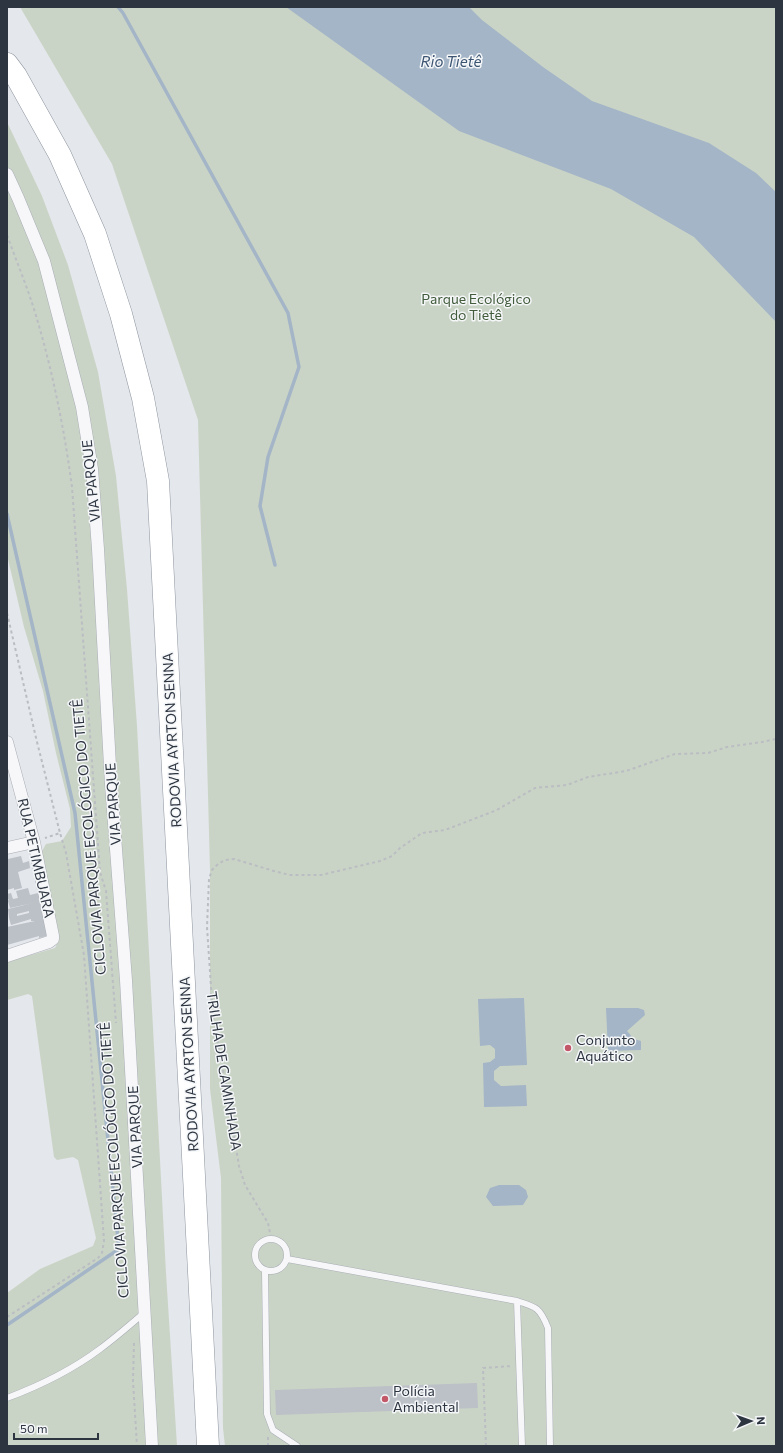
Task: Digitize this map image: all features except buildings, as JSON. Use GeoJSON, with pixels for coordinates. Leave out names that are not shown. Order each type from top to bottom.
{"type":"FeatureCollection","features":[{"type":"Feature","properties":{"kind":"highway","name":"RODOVIA AYRTON SENNA"},"geometry":{"type":"LineString","coordinates":[[7,64],[60,155],[95,234],[121,314],[143,398],[158,480],[208,1446]]}},
{"type":"Feature","properties":{"kind":"street","name":"VIA PARQUE"},"geometry":{"type":"LineString","coordinates":[[7,174],[44,261],[82,407],[92,469],[111,784],[127,987],[152,1446]]}},
{"type":"Feature","properties":{"kind":"street","name":"RUA PETIMBUARA"},"geometry":{"type":"LineString","coordinates":[[7,742],[34,842],[54,936],[51,941],[7,956]]}},
{"type":"Feature","properties":{"kind":"street"},"geometry":{"type":"LineString","coordinates":[[7,848],[34,842]]}},
{"type":"Feature","properties":{"kind":"lane"},"geometry":{"type":"LineString","coordinates":[[271,1238],[280,1241],[286,1249],[287,1259],[283,1267],[274,1271],[265,1271],[256,1264],[254,1252],[260,1242],[271,1238]]}},
{"type":"Feature","properties":{"kind":"lane"},"geometry":{"type":"LineString","coordinates":[[287,1259],[517,1301],[534,1306],[542,1314],[548,1328],[550,1446]]}},
{"type":"Feature","properties":{"kind":"lane"},"geometry":{"type":"LineString","coordinates":[[265,1271],[267,1414],[273,1430],[297,1446]]}},
{"type":"Feature","properties":{"kind":"lane"},"geometry":{"type":"LineString","coordinates":[[517,1301],[522,1446]]}},
{"type":"Feature","properties":{"kind":"lane"},"geometry":{"type":"LineString","coordinates":[[7,1398],[68,1369],[99,1350],[145,1312]]}},
{"type":"Feature","properties":{"kind":"path","name":"CICLOVIA PARQUE ECOLÓGICO DO TIETÊ"},"geometry":{"type":"LineString","coordinates":[[7,235],[38,323],[50,366],[67,449],[72,487],[100,872],[106,891],[116,1026]]}},
{"type":"Feature","properties":{"kind":"path"},"geometry":{"type":"LineString","coordinates":[[7,612],[37,742],[66,854],[84,955],[104,1241],[102,1253],[98,1258],[7,1317]]}},
{"type":"Feature","properties":{"kind":"path","name":"TRILHA DE CAMINHADA"},"geometry":{"type":"LineString","coordinates":[[271,1238],[268,1223],[244,1185],[239,1166],[213,1017],[207,926],[209,879],[212,870],[218,864],[225,860],[234,859],[290,875],[321,875],[380,861],[392,856],[400,848],[422,833],[445,830],[497,810],[534,788],[567,785],[588,777],[626,771],[675,754],[708,753],[727,747],[776,739]]}},
{"type":"Feature","properties":{"kind":"path"},"geometry":{"type":"LineString","coordinates":[[34,842],[60,833]]}},
{"type":"Feature","properties":{"kind":"path"},"geometry":{"type":"LineString","coordinates":[[134,1321],[133,1381],[137,1446]]}},
{"type":"Feature","properties":{"kind":"path"},"geometry":{"type":"LineString","coordinates":[[486,1446],[483,1368],[519,1366]]}},
{"type":"Feature","properties":{"kind":"green space","name":"Parque Ecológico do Tietê"},"geometry":{"type":"Polygon","coordinates":[[[20,7],[776,7],[776,1446],[225,1446],[223,1428],[221,1178],[210,1089],[210,870],[198,420],[112,164],[20,7]]]}},
{"type":"Feature","properties":{"kind":"green space"},"geometry":{"type":"Polygon","coordinates":[[[7,122],[42,196],[68,265],[98,372],[116,476],[127,589],[137,726],[166,1273],[177,1446],[7,1446],[7,1293],[40,1269],[93,1246],[96,1238],[78,1160],[73,1157],[57,1160],[54,1157],[32,996],[28,994],[7,1000],[7,962],[55,948],[59,940],[41,853],[46,844],[62,841],[71,827],[70,809],[43,691],[24,627],[7,555],[7,122]]]}},
{"type":"Feature","properties":{"kind":"water","name":"Rio Tietê"},"geometry":{"type":"Polygon","coordinates":[[[286,7],[469,7],[482,20],[543,67],[592,101],[709,143],[756,173],[776,192],[776,322],[694,237],[611,189],[459,131],[286,7]]]}},
{"type":"Feature","properties":{"kind":"water"},"geometry":{"type":"Polygon","coordinates":[[[524,998],[527,1065],[500,1066],[494,1071],[494,1080],[501,1086],[526,1085],[527,1106],[484,1107],[483,1063],[490,1062],[495,1058],[495,1049],[490,1045],[480,1046],[478,999],[524,998]]]}},
{"type":"Feature","properties":{"kind":"water"},"geometry":{"type":"Polygon","coordinates":[[[606,1008],[638,1008],[644,1010],[645,1015],[627,1031],[634,1039],[641,1041],[641,1050],[608,1051],[606,1008]]]}},
{"type":"Feature","properties":{"kind":"water"},"geometry":{"type":"Polygon","coordinates":[[[499,1185],[519,1185],[526,1190],[528,1197],[523,1205],[493,1206],[486,1197],[490,1188],[499,1185]]]}},
{"type":"Feature","properties":{"kind":"waterway"},"geometry":{"type":"LineString","coordinates":[[118,7],[123,13],[288,313],[299,367],[268,457],[260,506],[275,565]]}},
{"type":"Feature","properties":{"kind":"waterway"},"geometry":{"type":"LineString","coordinates":[[7,514],[75,813],[119,1249],[7,1325]]}},
{"type":"Feature","properties":{"kind":"place","name":"Conjunto Aquático"},"geometry":{"type":"Point","coordinates":[568,1048]}},
{"type":"Feature","properties":{"kind":"place","name":"Polícia Ambiental"},"geometry":{"type":"Point","coordinates":[385,1399]}}]}
